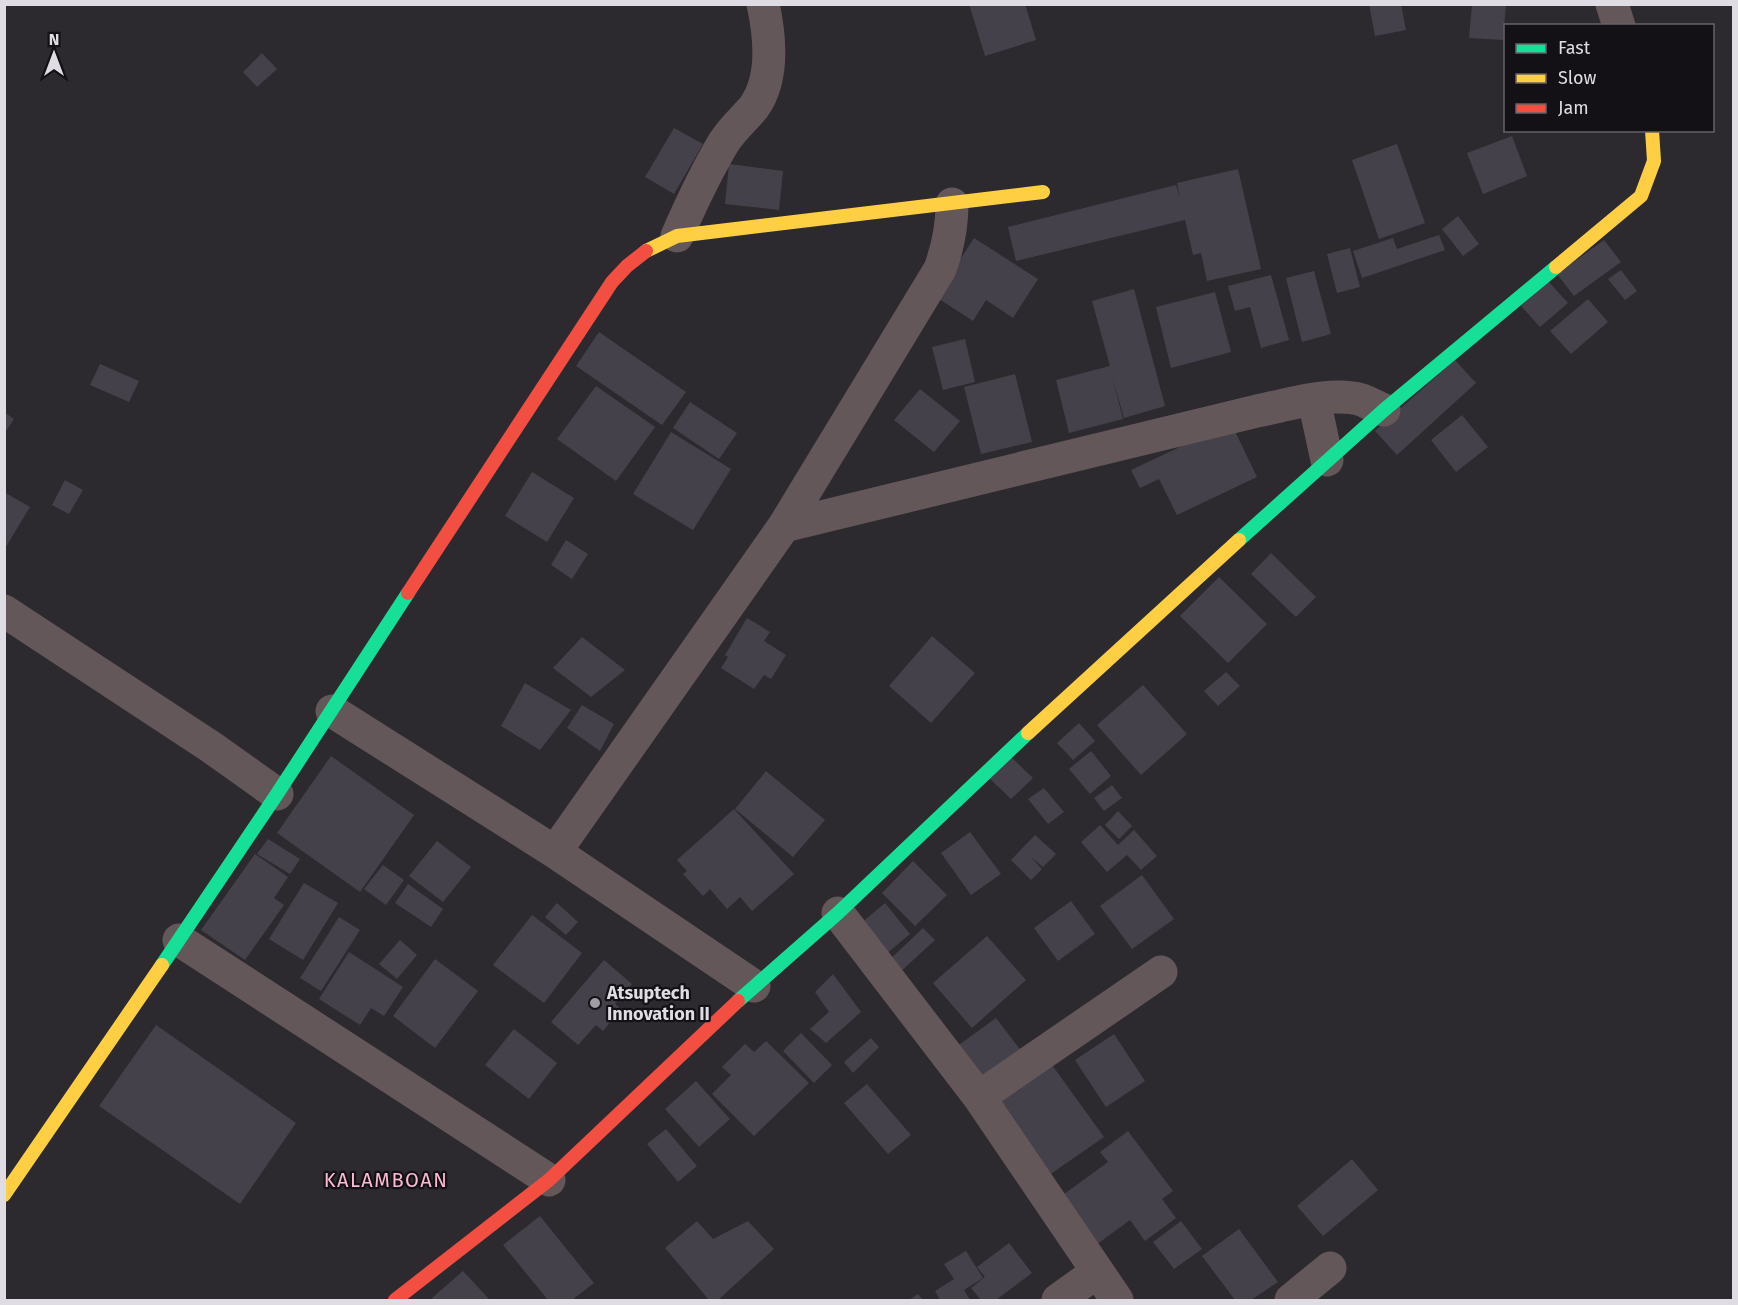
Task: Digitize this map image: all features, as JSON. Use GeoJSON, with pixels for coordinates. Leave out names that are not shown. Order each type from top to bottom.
{"type":"FeatureCollection","features":[{"type":"Feature","properties":{"kind":"street"},"geometry":{"type":"LineString","coordinates":[[676,236],[700,184],[726,140],[755,105],[765,85],[768,25],[763,4]]}},
{"type":"Feature","properties":{"kind":"street"},"geometry":{"type":"LineString","coordinates":[[1612,4],[1618,24]]}},
{"type":"Feature","properties":{"kind":"street"},"geometry":{"type":"LineString","coordinates":[[395,1300],[549,1180],[754,986],[838,913],[1061,701],[1327,460],[1641,196],[1654,161],[1652,132]]}},
{"type":"Feature","properties":{"kind":"street"},"geometry":{"type":"LineString","coordinates":[[4,1195],[277,794],[612,282],[627,263],[648,248],[676,236],[1043,192]]}},
{"type":"Feature","properties":{"kind":"street"},"geometry":{"type":"LineString","coordinates":[[555,852],[784,526],[940,269],[948,248],[952,224],[952,204]]}},
{"type":"Feature","properties":{"kind":"street"},"geometry":{"type":"LineString","coordinates":[[784,526],[1257,411],[1338,397],[1361,400],[1384,410]]}},
{"type":"Feature","properties":{"kind":"street"},"geometry":{"type":"LineString","coordinates":[[1314,400],[1327,460]]}},
{"type":"Feature","properties":{"kind":"street"},"geometry":{"type":"LineString","coordinates":[[4,611],[211,747],[277,794]]}},
{"type":"Feature","properties":{"kind":"street"},"geometry":{"type":"LineString","coordinates":[[332,711],[555,852],[754,986]]}},
{"type":"Feature","properties":{"kind":"street"},"geometry":{"type":"LineString","coordinates":[[838,913],[979,1097],[1117,1300]]}},
{"type":"Feature","properties":{"kind":"street"},"geometry":{"type":"LineString","coordinates":[[179,940],[549,1180]]}},
{"type":"Feature","properties":{"kind":"street"},"geometry":{"type":"LineString","coordinates":[[979,1097],[1161,972]]}},
{"type":"Feature","properties":{"kind":"street"},"geometry":{"type":"LineString","coordinates":[[1291,1300],[1330,1268]]}},
{"type":"Feature","properties":{"kind":"street"},"geometry":{"type":"LineString","coordinates":[[1058,1300],[1097,1272]]}},
{"type":"Feature","properties":{"kind":"building"},"geometry":{"type":"Polygon","coordinates":[[[969,4],[1025,4],[1036,40],[985,56],[969,4]]]}},
{"type":"Feature","properties":{"kind":"building"},"geometry":{"type":"Polygon","coordinates":[[[1369,4],[1401,4],[1406,30],[1375,36],[1369,4]]]}},
{"type":"Feature","properties":{"kind":"building"},"geometry":{"type":"Polygon","coordinates":[[[1472,4],[1506,4],[1503,40],[1469,38],[1472,4]]]}},
{"type":"Feature","properties":{"kind":"building"},"geometry":{"type":"Polygon","coordinates":[[[262,53],[277,69],[257,87],[243,72],[262,53]]]}},
{"type":"Feature","properties":{"kind":"building"},"geometry":{"type":"Polygon","coordinates":[[[674,128],[703,144],[674,194],[645,177],[674,128]]]}},
{"type":"Feature","properties":{"kind":"building"},"geometry":{"type":"Polygon","coordinates":[[[1512,136],[1527,176],[1483,194],[1467,153],[1512,136]]]}},
{"type":"Feature","properties":{"kind":"building"},"geometry":{"type":"Polygon","coordinates":[[[1397,144],[1425,223],[1379,239],[1352,160],[1397,144]]]}},
{"type":"Feature","properties":{"kind":"building"},"geometry":{"type":"Polygon","coordinates":[[[729,164],[783,171],[779,210],[725,204],[729,164]]]}},
{"type":"Feature","properties":{"kind":"building"},"geometry":{"type":"Polygon","coordinates":[[[1238,169],[1261,269],[1207,281],[1201,253],[1193,255],[1185,220],[1016,261],[1008,227],[1176,185],[1180,198],[1177,183],[1238,169]]]}},
{"type":"Feature","properties":{"kind":"building"},"geometry":{"type":"Polygon","coordinates":[[[1458,216],[1479,244],[1463,256],[1442,229],[1458,216]]]}},
{"type":"Feature","properties":{"kind":"building"},"geometry":{"type":"Polygon","coordinates":[[[1439,235],[1445,250],[1362,278],[1353,251],[1393,238],[1397,249],[1439,235]]]}},
{"type":"Feature","properties":{"kind":"building"},"geometry":{"type":"Polygon","coordinates":[[[974,238],[1038,279],[1013,318],[986,300],[973,321],[936,297],[974,238]]]}},
{"type":"Feature","properties":{"kind":"building"},"geometry":{"type":"Polygon","coordinates":[[[1604,240],[1621,262],[1574,296],[1557,274],[1604,240]]]}},
{"type":"Feature","properties":{"kind":"building"},"geometry":{"type":"Polygon","coordinates":[[[1350,248],[1360,287],[1337,293],[1327,254],[1350,248]]]}},
{"type":"Feature","properties":{"kind":"building"},"geometry":{"type":"Polygon","coordinates":[[[1621,270],[1637,291],[1625,300],[1608,279],[1621,270]]]}},
{"type":"Feature","properties":{"kind":"building"},"geometry":{"type":"Polygon","coordinates":[[[1314,271],[1331,334],[1302,342],[1286,278],[1314,271]]]}},
{"type":"Feature","properties":{"kind":"building"},"geometry":{"type":"Polygon","coordinates":[[[1271,275],[1289,340],[1261,348],[1250,307],[1235,311],[1228,286],[1271,275]]]}},
{"type":"Feature","properties":{"kind":"building"},"geometry":{"type":"Polygon","coordinates":[[[1549,282],[1568,303],[1540,327],[1521,306],[1549,282]]]}},
{"type":"Feature","properties":{"kind":"building"},"geometry":{"type":"Polygon","coordinates":[[[1134,289],[1165,406],[1124,418],[1112,376],[1123,419],[1069,433],[1056,380],[1110,366],[1092,301],[1134,289]]]}},
{"type":"Feature","properties":{"kind":"building"},"geometry":{"type":"Polygon","coordinates":[[[1215,292],[1231,352],[1171,368],[1156,307],[1215,292]]]}},
{"type":"Feature","properties":{"kind":"building"},"geometry":{"type":"Polygon","coordinates":[[[1588,299],[1608,322],[1571,354],[1550,331],[1588,299]]]}},
{"type":"Feature","properties":{"kind":"building"},"geometry":{"type":"Polygon","coordinates":[[[599,332],[686,392],[662,425],[576,366],[599,332]]]}},
{"type":"Feature","properties":{"kind":"building"},"geometry":{"type":"Polygon","coordinates":[[[965,339],[975,382],[943,390],[932,347],[965,339]]]}},
{"type":"Feature","properties":{"kind":"building"},"geometry":{"type":"Polygon","coordinates":[[[1455,360],[1476,383],[1397,455],[1375,431],[1455,360]]]}},
{"type":"Feature","properties":{"kind":"building"},"geometry":{"type":"Polygon","coordinates":[[[100,364],[139,381],[129,402],[90,385],[100,364]]]}},
{"type":"Feature","properties":{"kind":"building"},"geometry":{"type":"Polygon","coordinates":[[[1015,374],[1032,442],[981,454],[964,387],[1015,374]]]}},
{"type":"Feature","properties":{"kind":"building"},"geometry":{"type":"Polygon","coordinates":[[[596,386],[655,427],[616,481],[557,439],[596,386]]]}},
{"type":"Feature","properties":{"kind":"building"},"geometry":{"type":"Polygon","coordinates":[[[920,389],[960,421],[934,452],[894,420],[920,389]]]}},
{"type":"Feature","properties":{"kind":"building"},"geometry":{"type":"Polygon","coordinates":[[[690,402],[737,433],[719,459],[673,428],[690,402]]]}},
{"type":"Feature","properties":{"kind":"building"},"geometry":{"type":"Polygon","coordinates":[[[4,412],[14,419],[4,434],[4,412]]]}},
{"type":"Feature","properties":{"kind":"building"},"geometry":{"type":"Polygon","coordinates":[[[1462,415],[1488,447],[1456,472],[1431,440],[1462,415]]]}},
{"type":"Feature","properties":{"kind":"building"},"geometry":{"type":"Polygon","coordinates":[[[1231,423],[1257,477],[1177,515],[1159,479],[1140,488],[1131,470],[1231,423]]]}},
{"type":"Feature","properties":{"kind":"building"},"geometry":{"type":"Polygon","coordinates":[[[671,432],[731,469],[693,530],[633,494],[671,432]]]}},
{"type":"Feature","properties":{"kind":"building"},"geometry":{"type":"Polygon","coordinates":[[[532,472],[574,498],[547,542],[505,516],[532,472]]]}},
{"type":"Feature","properties":{"kind":"building"},"geometry":{"type":"Polygon","coordinates":[[[65,480],[83,490],[69,514],[52,505],[65,480]]]}},
{"type":"Feature","properties":{"kind":"building"},"geometry":{"type":"Polygon","coordinates":[[[4,492],[30,507],[4,550],[4,492]]]}},
{"type":"Feature","properties":{"kind":"building"},"geometry":{"type":"Polygon","coordinates":[[[566,540],[588,554],[572,579],[551,565],[566,540]]]}},
{"type":"Feature","properties":{"kind":"building"},"geometry":{"type":"Polygon","coordinates":[[[1271,553],[1316,597],[1296,617],[1251,574],[1271,553]]]}},
{"type":"Feature","properties":{"kind":"building"},"geometry":{"type":"Polygon","coordinates":[[[1219,577],[1267,624],[1228,663],[1180,616],[1219,577]]]}},
{"type":"Feature","properties":{"kind":"building"},"geometry":{"type":"Polygon","coordinates":[[[747,618],[770,632],[764,641],[786,655],[771,679],[764,675],[754,689],[721,668],[728,657],[725,655],[747,618]]]}},
{"type":"Feature","properties":{"kind":"building"},"geometry":{"type":"Polygon","coordinates":[[[932,636],[975,673],[931,723],[889,686],[932,636]]]}},
{"type":"Feature","properties":{"kind":"building"},"geometry":{"type":"Polygon","coordinates":[[[582,637],[625,670],[591,697],[553,668],[582,637]]]}},
{"type":"Feature","properties":{"kind":"building"},"geometry":{"type":"Polygon","coordinates":[[[1226,672],[1240,686],[1218,706],[1204,691],[1226,672]]]}},
{"type":"Feature","properties":{"kind":"building"},"geometry":{"type":"Polygon","coordinates":[[[525,683],[571,710],[540,750],[501,726],[525,683]]]}},
{"type":"Feature","properties":{"kind":"building"},"geometry":{"type":"Polygon","coordinates":[[[1143,685],[1187,734],[1141,775],[1097,725],[1143,685]]]}},
{"type":"Feature","properties":{"kind":"building"},"geometry":{"type":"Polygon","coordinates":[[[582,705],[614,724],[600,751],[567,728],[582,705]]]}},
{"type":"Feature","properties":{"kind":"building"},"geometry":{"type":"Polygon","coordinates":[[[1079,723],[1095,741],[1073,760],[1057,743],[1079,723]]]}},
{"type":"Feature","properties":{"kind":"building"},"geometry":{"type":"Polygon","coordinates":[[[1091,751],[1111,776],[1090,794],[1069,769],[1091,751]]]}},
{"type":"Feature","properties":{"kind":"building"},"geometry":{"type":"Polygon","coordinates":[[[1009,755],[1033,778],[1011,799],[987,776],[1009,755]]]}},
{"type":"Feature","properties":{"kind":"building"},"geometry":{"type":"Polygon","coordinates":[[[331,756],[414,815],[360,892],[277,833],[331,756]]]}},
{"type":"Feature","properties":{"kind":"building"},"geometry":{"type":"Polygon","coordinates":[[[766,771],[825,820],[793,857],[735,809],[766,771]]]}},
{"type":"Feature","properties":{"kind":"building"},"geometry":{"type":"Polygon","coordinates":[[[1112,785],[1122,798],[1104,811],[1094,798],[1112,785]]]}},
{"type":"Feature","properties":{"kind":"building"},"geometry":{"type":"Polygon","coordinates":[[[1044,788],[1064,812],[1048,824],[1028,799],[1044,788]]]}},
{"type":"Feature","properties":{"kind":"building"},"geometry":{"type":"Polygon","coordinates":[[[734,809],[794,874],[752,911],[740,897],[727,909],[710,889],[703,896],[683,874],[687,871],[677,860],[734,809]]]}},
{"type":"Feature","properties":{"kind":"building"},"geometry":{"type":"Polygon","coordinates":[[[1118,811],[1132,826],[1119,839],[1105,825],[1118,811]]]}},
{"type":"Feature","properties":{"kind":"building"},"geometry":{"type":"Polygon","coordinates":[[[1100,825],[1118,845],[1134,830],[1157,856],[1141,870],[1127,855],[1107,872],[1081,842],[1100,825]]]}},
{"type":"Feature","properties":{"kind":"building"},"geometry":{"type":"Polygon","coordinates":[[[970,832],[1001,874],[971,895],[941,853],[970,832]]]}},
{"type":"Feature","properties":{"kind":"building"},"geometry":{"type":"Polygon","coordinates":[[[1035,835],[1056,854],[1043,867],[1030,856],[1042,869],[1031,880],[1011,860],[1035,835]]]}},
{"type":"Feature","properties":{"kind":"building"},"geometry":{"type":"Polygon","coordinates":[[[268,839],[300,859],[290,874],[257,854],[268,839]]]}},
{"type":"Feature","properties":{"kind":"building"},"geometry":{"type":"Polygon","coordinates":[[[437,841],[471,867],[443,902],[409,876],[437,841]]]}},
{"type":"Feature","properties":{"kind":"building"},"geometry":{"type":"Polygon","coordinates":[[[255,854],[288,877],[274,898],[284,905],[245,960],[201,930],[255,854]]]}},
{"type":"Feature","properties":{"kind":"building"},"geometry":{"type":"Polygon","coordinates":[[[913,861],[947,895],[915,926],[882,893],[913,861]]]}},
{"type":"Feature","properties":{"kind":"building"},"geometry":{"type":"Polygon","coordinates":[[[383,865],[404,880],[386,905],[364,889],[383,865]]]}},
{"type":"Feature","properties":{"kind":"building"},"geometry":{"type":"Polygon","coordinates":[[[1142,875],[1174,919],[1132,949],[1100,906],[1142,875]]]}},
{"type":"Feature","properties":{"kind":"building"},"geometry":{"type":"Polygon","coordinates":[[[304,883],[338,903],[303,960],[269,939],[304,883]]]}},
{"type":"Feature","properties":{"kind":"building"},"geometry":{"type":"Polygon","coordinates":[[[408,884],[443,909],[431,927],[395,903],[408,884]]]}},
{"type":"Feature","properties":{"kind":"building"},"geometry":{"type":"Polygon","coordinates":[[[1071,901],[1095,934],[1058,961],[1034,928],[1071,901]]]}},
{"type":"Feature","properties":{"kind":"building"},"geometry":{"type":"Polygon","coordinates":[[[557,903],[578,922],[566,935],[545,917],[557,903]]]}},
{"type":"Feature","properties":{"kind":"building"},"geometry":{"type":"Polygon","coordinates":[[[885,903],[910,934],[879,960],[853,930],[885,903]]]}},
{"type":"Feature","properties":{"kind":"building"},"geometry":{"type":"Polygon","coordinates":[[[532,915],[582,953],[544,1003],[493,965],[532,915]]]}},
{"type":"Feature","properties":{"kind":"building"},"geometry":{"type":"Polygon","coordinates":[[[339,917],[360,930],[321,991],[300,978],[339,917]]]}},
{"type":"Feature","properties":{"kind":"building"},"geometry":{"type":"Polygon","coordinates":[[[923,928],[935,940],[898,974],[887,962],[923,928]]]}},
{"type":"Feature","properties":{"kind":"building"},"geometry":{"type":"Polygon","coordinates":[[[987,936],[1026,980],[972,1028],[933,983],[987,936]]]}},
{"type":"Feature","properties":{"kind":"building"},"geometry":{"type":"Polygon","coordinates":[[[400,940],[417,955],[397,979],[379,964],[400,940]]]}},
{"type":"Feature","properties":{"kind":"building"},"geometry":{"type":"Polygon","coordinates":[[[349,952],[403,987],[384,1016],[371,1008],[360,1025],[319,999],[349,952]]]}},
{"type":"Feature","properties":{"kind":"building"},"geometry":{"type":"Polygon","coordinates":[[[435,959],[478,991],[435,1048],[393,1016],[435,959]]]}},
{"type":"Feature","properties":{"kind":"building"},"geometry":{"type":"Polygon","coordinates":[[[604,960],[632,984],[615,1004],[621,1009],[603,1031],[596,1025],[578,1045],[551,1022],[604,960]]]}},
{"type":"Feature","properties":{"kind":"building"},"geometry":{"type":"Polygon","coordinates":[[[833,974],[861,1012],[826,1043],[810,1029],[829,1012],[815,992],[833,974]]]}},
{"type":"Feature","properties":{"kind":"building"},"geometry":{"type":"Polygon","coordinates":[[[996,1018],[1022,1052],[982,1082],[956,1047],[996,1018]]]}},
{"type":"Feature","properties":{"kind":"building"},"geometry":{"type":"Polygon","coordinates":[[[156,1025],[296,1123],[240,1204],[99,1106],[156,1025]]]}},
{"type":"Feature","properties":{"kind":"building"},"geometry":{"type":"Polygon","coordinates":[[[514,1029],[557,1063],[529,1099],[485,1065],[514,1029]]]}},
{"type":"Feature","properties":{"kind":"building"},"geometry":{"type":"Polygon","coordinates":[[[801,1033],[832,1065],[814,1083],[783,1051],[801,1033]]]}},
{"type":"Feature","properties":{"kind":"building"},"geometry":{"type":"Polygon","coordinates":[[[1114,1034],[1145,1081],[1106,1107],[1075,1060],[1114,1034]]]}},
{"type":"Feature","properties":{"kind":"building"},"geometry":{"type":"Polygon","coordinates":[[[871,1038],[879,1047],[853,1073],[844,1062],[871,1038]]]}},
{"type":"Feature","properties":{"kind":"building"},"geometry":{"type":"Polygon","coordinates":[[[766,1041],[809,1083],[754,1136],[712,1094],[731,1075],[722,1067],[745,1044],[754,1052],[766,1041]]]}},
{"type":"Feature","properties":{"kind":"building"},"geometry":{"type":"Polygon","coordinates":[[[1047,1058],[1104,1137],[1045,1178],[988,1099],[1047,1058]]]}},
{"type":"Feature","properties":{"kind":"building"},"geometry":{"type":"Polygon","coordinates":[[[696,1081],[730,1119],[699,1147],[665,1109],[696,1081]]]}},
{"type":"Feature","properties":{"kind":"building"},"geometry":{"type":"Polygon","coordinates":[[[867,1084],[911,1135],[888,1154],[844,1103],[867,1084]]]}},
{"type":"Feature","properties":{"kind":"building"},"geometry":{"type":"Polygon","coordinates":[[[666,1129],[697,1166],[678,1182],[647,1144],[666,1129]]]}},
{"type":"Feature","properties":{"kind":"building"},"geometry":{"type":"Polygon","coordinates":[[[1128,1131],[1173,1191],[1162,1199],[1176,1218],[1145,1241],[1130,1220],[1096,1245],[1060,1197],[1108,1162],[1100,1152],[1128,1131]]]}},
{"type":"Feature","properties":{"kind":"building"},"geometry":{"type":"Polygon","coordinates":[[[1352,1159],[1378,1190],[1323,1236],[1297,1206],[1352,1159]]]}},
{"type":"Feature","properties":{"kind":"building"},"geometry":{"type":"Polygon","coordinates":[[[540,1216],[594,1283],[572,1300],[548,1300],[503,1245],[540,1216]]]}},
{"type":"Feature","properties":{"kind":"building"},"geometry":{"type":"Polygon","coordinates":[[[697,1221],[713,1239],[748,1221],[774,1249],[718,1300],[709,1300],[665,1248],[697,1221]]]}},
{"type":"Feature","properties":{"kind":"building"},"geometry":{"type":"Polygon","coordinates":[[[1181,1221],[1202,1249],[1174,1269],[1153,1242],[1181,1221]]]}},
{"type":"Feature","properties":{"kind":"building"},"geometry":{"type":"Polygon","coordinates":[[[1239,1229],[1278,1282],[1251,1300],[1235,1300],[1202,1256],[1239,1229]]]}},
{"type":"Feature","properties":{"kind":"building"},"geometry":{"type":"Polygon","coordinates":[[[1009,1243],[1032,1273],[996,1300],[981,1300],[971,1288],[985,1277],[977,1267],[1009,1243]]]}},
{"type":"Feature","properties":{"kind":"building"},"geometry":{"type":"Polygon","coordinates":[[[966,1251],[983,1278],[964,1290],[970,1300],[940,1300],[935,1291],[954,1279],[944,1264],[966,1251]]]}},
{"type":"Feature","properties":{"kind":"building"},"geometry":{"type":"Polygon","coordinates":[[[463,1271],[490,1300],[434,1300],[432,1298],[463,1271]]]}},
{"type":"Feature","properties":{"kind":"building"},"geometry":{"type":"Polygon","coordinates":[[[918,1294],[923,1300],[909,1300],[918,1294]]]}},
{"type":"Feature","properties":{"kind":"traffic: fast"},"geometry":{"type":"LineString","coordinates":[[1239,540],[1384,410],[1556,267]]}},
{"type":"Feature","properties":{"kind":"traffic: fast"},"geometry":{"type":"LineString","coordinates":[[162,965],[408,593]]}},
{"type":"Feature","properties":{"kind":"traffic: fast"},"geometry":{"type":"LineString","coordinates":[[738,1001],[838,913],[1028,733]]}},
{"type":"Feature","properties":{"kind":"traffic: slow"},"geometry":{"type":"LineString","coordinates":[[1556,267],[1641,196],[1654,161],[1652,132]]}},
{"type":"Feature","properties":{"kind":"traffic: slow"},"geometry":{"type":"LineString","coordinates":[[646,251],[677,236],[1043,192]]}},
{"type":"Feature","properties":{"kind":"traffic: slow"},"geometry":{"type":"LineString","coordinates":[[1028,733],[1239,540]]}},
{"type":"Feature","properties":{"kind":"traffic: slow"},"geometry":{"type":"LineString","coordinates":[[4,1195],[162,965]]}},
{"type":"Feature","properties":{"kind":"traffic: jam"},"geometry":{"type":"LineString","coordinates":[[408,593],[612,282],[646,251]]}},
{"type":"Feature","properties":{"kind":"traffic: jam"},"geometry":{"type":"LineString","coordinates":[[395,1300],[549,1180],[738,1001]]}},
{"type":"Feature","properties":{"kind":"place","name":"Atsuptech Innovation II"},"geometry":{"type":"Point","coordinates":[595,1003]}},
{"type":"Feature","properties":{"kind":"district","name":"KALAMBOAN"},"geometry":{"type":"Point","coordinates":[386,1180]}}]}
